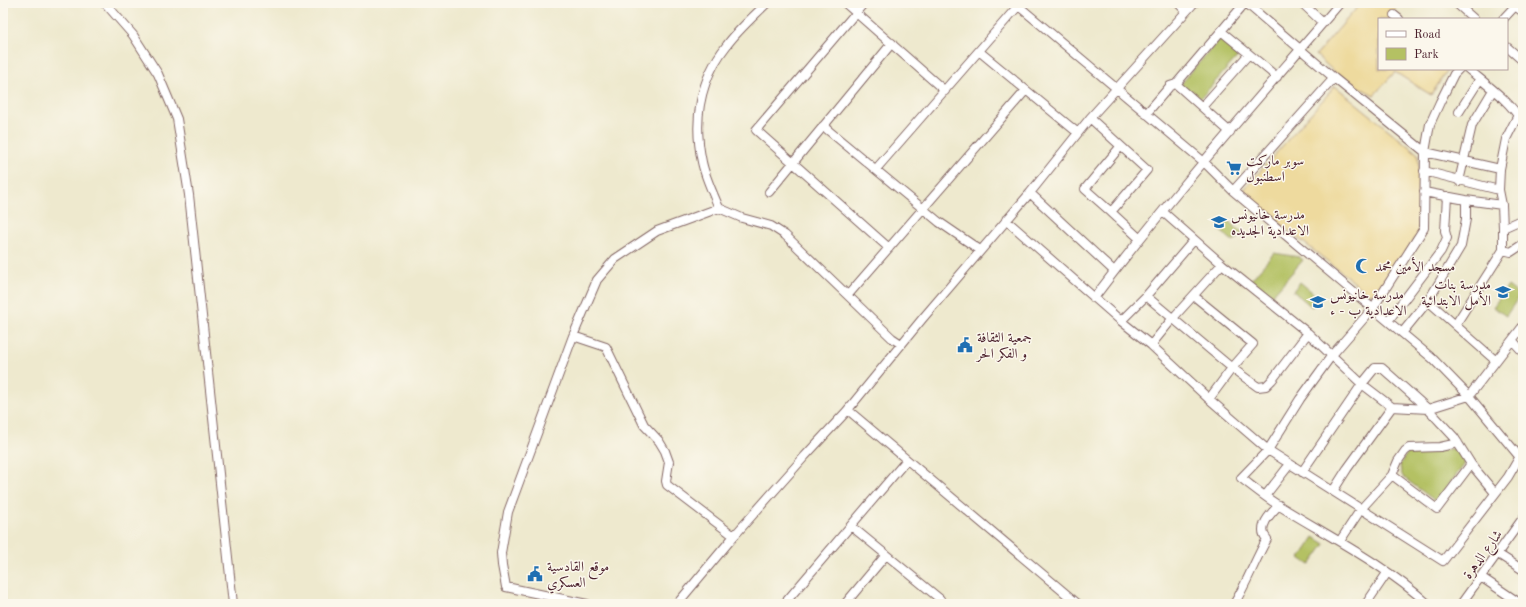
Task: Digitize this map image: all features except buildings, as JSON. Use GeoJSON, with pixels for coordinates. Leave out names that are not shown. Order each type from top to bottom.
{"type":"FeatureCollection","features":[{"type":"Feature","properties":{"kind":"street"},"geometry":{"type":"LineString","coordinates":[[105,3],[133,35],[158,74],[177,119],[189,195],[233,604]]}},
{"type":"Feature","properties":{"kind":"street"},"geometry":{"type":"LineString","coordinates":[[719,208],[702,163],[698,125],[699,104],[709,76],[727,44],[767,3]]}},
{"type":"Feature","properties":{"kind":"street"},"geometry":{"type":"LineString","coordinates":[[845,3],[945,91]]}},
{"type":"Feature","properties":{"kind":"street"},"geometry":{"type":"LineString","coordinates":[[864,3],[756,130],[889,248]]}},
{"type":"Feature","properties":{"kind":"street"},"geometry":{"type":"LineString","coordinates":[[1178,3],[1186,12]]}},
{"type":"Feature","properties":{"kind":"street"},"geometry":{"type":"LineString","coordinates":[[677,604],[734,536],[848,410],[901,344],[1030,192],[1090,118],[1194,3]]}},
{"type":"Feature","properties":{"kind":"street"},"geometry":{"type":"LineString","coordinates":[[1146,114],[1170,86],[1176,84],[1245,3],[1425,152],[1500,169]]}},
{"type":"Feature","properties":{"kind":"street"},"geometry":{"type":"LineString","coordinates":[[1302,3],[1323,23]]}},
{"type":"Feature","properties":{"kind":"street"},"geometry":{"type":"LineString","coordinates":[[1094,298],[1114,271],[1204,162],[1340,3]]}},
{"type":"Feature","properties":{"kind":"street"},"geometry":{"type":"LineString","coordinates":[[1456,3],[1473,18]]}},
{"type":"Feature","properties":{"kind":"street"},"geometry":{"type":"LineString","coordinates":[[1504,18],[1517,4],[1523,12]]}},
{"type":"Feature","properties":{"kind":"street"},"geometry":{"type":"LineString","coordinates":[[876,169],[945,91],[1016,5],[1204,162],[1233,191],[1433,359],[1469,396],[1521,460],[1443,561],[1268,450],[1209,399],[1151,345],[1094,298],[1006,220]]}},
{"type":"Feature","properties":{"kind":"street"},"geometry":{"type":"LineString","coordinates":[[1221,31],[1277,77]]}},
{"type":"Feature","properties":{"kind":"street"},"geometry":{"type":"LineString","coordinates":[[769,192],[892,43]]}},
{"type":"Feature","properties":{"kind":"street"},"geometry":{"type":"LineString","coordinates":[[1508,48],[1523,61]]}},
{"type":"Feature","properties":{"kind":"street"},"geometry":{"type":"LineString","coordinates":[[980,52],[1078,133]]}},
{"type":"Feature","properties":{"kind":"street"},"geometry":{"type":"LineString","coordinates":[[1202,107],[1249,54]]}},
{"type":"Feature","properties":{"kind":"street"},"geometry":{"type":"LineString","coordinates":[[1428,604],[1387,573],[1340,542],[1278,505],[1240,478],[1268,450],[1300,398],[1332,355],[1373,308],[1424,228],[1425,152],[1430,124],[1454,74],[1458,70]]}},
{"type":"Feature","properties":{"kind":"street"},"geometry":{"type":"LineString","coordinates":[[1469,70],[1501,96],[1523,123]]}},
{"type":"Feature","properties":{"kind":"street"},"geometry":{"type":"LineString","coordinates":[[1233,191],[1334,78]]}},
{"type":"Feature","properties":{"kind":"street"},"geometry":{"type":"LineString","coordinates":[[1459,112],[1480,79]]}},
{"type":"Feature","properties":{"kind":"street"},"geometry":{"type":"LineString","coordinates":[[1176,84],[1230,132]]}},
{"type":"Feature","properties":{"kind":"street"},"geometry":{"type":"LineString","coordinates":[[848,295],[1026,90]]}},
{"type":"Feature","properties":{"kind":"street"},"geometry":{"type":"LineString","coordinates":[[1459,181],[1474,120],[1493,90]]}},
{"type":"Feature","properties":{"kind":"street"},"geometry":{"type":"LineString","coordinates":[[1456,324],[1503,250],[1504,228],[1499,190],[1500,169],[1506,139],[1518,115]]}},
{"type":"Feature","properties":{"kind":"street"},"geometry":{"type":"LineString","coordinates":[[1090,118],[1120,147],[1147,170],[1111,212]]}},
{"type":"Feature","properties":{"kind":"street"},"geometry":{"type":"LineString","coordinates":[[823,126],[923,209],[980,250]]}},
{"type":"Feature","properties":{"kind":"street"},"geometry":{"type":"LineString","coordinates":[[1120,147],[1085,189],[1140,240]]}},
{"type":"Feature","properties":{"kind":"street"},"geometry":{"type":"LineString","coordinates":[[1424,171],[1499,190]]}},
{"type":"Feature","properties":{"kind":"street"},"geometry":{"type":"LineString","coordinates":[[1030,192],[1114,271]]}},
{"type":"Feature","properties":{"kind":"street"},"geometry":{"type":"LineString","coordinates":[[1424,192],[1502,205]]}},
{"type":"Feature","properties":{"kind":"street"},"geometry":{"type":"LineString","coordinates":[[1388,321],[1441,250],[1447,238],[1445,231],[1447,196]]}},
{"type":"Feature","properties":{"kind":"street"},"geometry":{"type":"LineString","coordinates":[[1402,333],[1428,301],[1462,246],[1466,219],[1466,200]]}},
{"type":"Feature","properties":{"kind":"street"},"geometry":{"type":"LineString","coordinates":[[587,604],[506,587],[501,553],[508,512],[573,336],[597,280],[615,259],[657,232],[719,208],[778,230],[892,338],[901,344]]}},
{"type":"Feature","properties":{"kind":"street"},"geometry":{"type":"LineString","coordinates":[[1163,212],[1222,264],[1308,333],[1362,384],[1392,407],[1428,409],[1469,396],[1496,360],[1513,341],[1523,326]]}},
{"type":"Feature","properties":{"kind":"street"},"geometry":{"type":"LineString","coordinates":[[1504,228],[1523,219]]}},
{"type":"Feature","properties":{"kind":"street"},"geometry":{"type":"LineString","coordinates":[[1121,321],[1146,296],[1194,240]]}},
{"type":"Feature","properties":{"kind":"street"},"geometry":{"type":"LineString","coordinates":[[1503,250],[1510,252],[1523,244]]}},
{"type":"Feature","properties":{"kind":"street"},"geometry":{"type":"LineString","coordinates":[[1151,345],[1173,318],[1222,264]]}},
{"type":"Feature","properties":{"kind":"street"},"geometry":{"type":"LineString","coordinates":[[1146,296],[1232,368],[1258,387],[1266,386],[1308,333]]}},
{"type":"Feature","properties":{"kind":"street"},"geometry":{"type":"LineString","coordinates":[[1194,296],[1253,344],[1232,368],[1209,399]]}},
{"type":"Feature","properties":{"kind":"street"},"geometry":{"type":"LineString","coordinates":[[1428,301],[1496,360]]}},
{"type":"Feature","properties":{"kind":"street"},"geometry":{"type":"LineString","coordinates":[[573,336],[606,347],[644,425],[659,441],[665,451],[669,462],[666,480],[667,485],[734,536]]}},
{"type":"Feature","properties":{"kind":"street"},"geometry":{"type":"LineString","coordinates":[[1513,341],[1523,352]]}},
{"type":"Feature","properties":{"kind":"street"},"geometry":{"type":"LineString","coordinates":[[1302,472],[1362,384],[1375,368],[1382,368],[1428,409],[1454,437],[1471,464],[1495,493]]}},
{"type":"Feature","properties":{"kind":"street"},"geometry":{"type":"LineString","coordinates":[[1333,491],[1392,407]]}},
{"type":"Feature","properties":{"kind":"street"},"geometry":{"type":"LineString","coordinates":[[848,410],[1078,604]]}},
{"type":"Feature","properties":{"kind":"street"},"geometry":{"type":"LineString","coordinates":[[1340,542],[1361,509],[1392,475],[1398,461],[1405,451],[1409,448],[1440,447],[1458,443]]}},
{"type":"Feature","properties":{"kind":"street"},"geometry":{"type":"LineString","coordinates":[[784,604],[905,462]]}},
{"type":"Feature","properties":{"kind":"street"},"geometry":{"type":"LineString","coordinates":[[1265,496],[1290,464]]}},
{"type":"Feature","properties":{"kind":"street"},"geometry":{"type":"LineString","coordinates":[[1392,475],[1437,509],[1471,464]]}},
{"type":"Feature","properties":{"kind":"street"},"geometry":{"type":"LineString","coordinates":[[1234,604],[1245,585],[1257,557],[1267,539],[1264,531],[1265,520],[1278,505]]}},
{"type":"Feature","properties":{"kind":"street","name":"شارع الدهرة"},"geometry":{"type":"LineString","coordinates":[[1461,604],[1523,518]]}},
{"type":"Feature","properties":{"kind":"street"},"geometry":{"type":"LineString","coordinates":[[851,526],[940,599]]}},
{"type":"Feature","properties":{"kind":"street"},"geometry":{"type":"LineString","coordinates":[[1498,554],[1523,570]]}},
{"type":"Feature","properties":{"kind":"street"},"geometry":{"type":"LineString","coordinates":[[845,604],[886,555]]}},
{"type":"Feature","properties":{"kind":"street"},"geometry":{"type":"LineString","coordinates":[[1366,604],[1387,573]]}},
{"type":"Feature","properties":{"kind":"street"},"geometry":{"type":"LineString","coordinates":[[1482,576],[1521,604]]}},
{"type":"Feature","properties":{"kind":"green space"},"geometry":{"type":"Polygon","coordinates":[[[1222,36],[1239,50],[1239,55],[1199,100],[1180,85],[1222,36]]]}},
{"type":"Feature","properties":{"kind":"green space"},"geometry":{"type":"Polygon","coordinates":[[[1226,219],[1242,233],[1234,242],[1218,229],[1226,219]]]}},
{"type":"Feature","properties":{"kind":"green space"},"geometry":{"type":"Polygon","coordinates":[[[1274,253],[1299,257],[1303,260],[1270,298],[1250,281],[1274,253]]]}},
{"type":"Feature","properties":{"kind":"green space"},"geometry":{"type":"Polygon","coordinates":[[[1300,282],[1319,298],[1312,307],[1293,291],[1300,282]]]}},
{"type":"Feature","properties":{"kind":"green space"},"geometry":{"type":"Polygon","coordinates":[[[1508,286],[1520,295],[1506,316],[1493,307],[1508,286]]]}},
{"type":"Feature","properties":{"kind":"green space"},"geometry":{"type":"Polygon","coordinates":[[[1456,448],[1465,461],[1464,465],[1437,500],[1434,500],[1403,477],[1400,464],[1408,452],[1428,452],[1456,448]]]}},
{"type":"Feature","properties":{"kind":"green space"},"geometry":{"type":"Polygon","coordinates":[[[1314,537],[1325,544],[1310,565],[1300,558],[1314,537]]]}},
{"type":"Feature","properties":{"kind":"sand"},"geometry":{"type":"Polygon","coordinates":[[[1361,3],[1400,3],[1390,15],[1393,18],[1378,18],[1378,70],[1447,70],[1431,95],[1395,72],[1374,95],[1341,78],[1316,55],[1361,3]]]}},
{"type":"Feature","properties":{"kind":"sand"},"geometry":{"type":"Polygon","coordinates":[[[1335,86],[1418,154],[1421,230],[1376,294],[1369,294],[1241,193],[1335,86]]]}},
{"type":"Feature","properties":{"kind":"place","name":"سوبر ماركت اسطنبول"},"geometry":{"type":"Point","coordinates":[1234,168]}},
{"type":"Feature","properties":{"kind":"place","name":"مدرسة خانيونس الاعدادية الجديده"},"geometry":{"type":"Point","coordinates":[1219,222]}},
{"type":"Feature","properties":{"kind":"place","name":"مسجد الأمين محمد"},"geometry":{"type":"Point","coordinates":[1363,266]}},
{"type":"Feature","properties":{"kind":"place","name":"مدرسة بنات الأمل الابتدائية"},"geometry":{"type":"Point","coordinates":[1503,292]}},
{"type":"Feature","properties":{"kind":"place","name":"مدرسة خانيونس الاعدادية ب - ء"},"geometry":{"type":"Point","coordinates":[1318,302]}},
{"type":"Feature","properties":{"kind":"place","name":"جمعية الثقافة و الفكر الحر"},"geometry":{"type":"Point","coordinates":[965,345]}},
{"type":"Feature","properties":{"kind":"place","name":"موقع القادسية العسكري"},"geometry":{"type":"Point","coordinates":[535,574]}}]}
